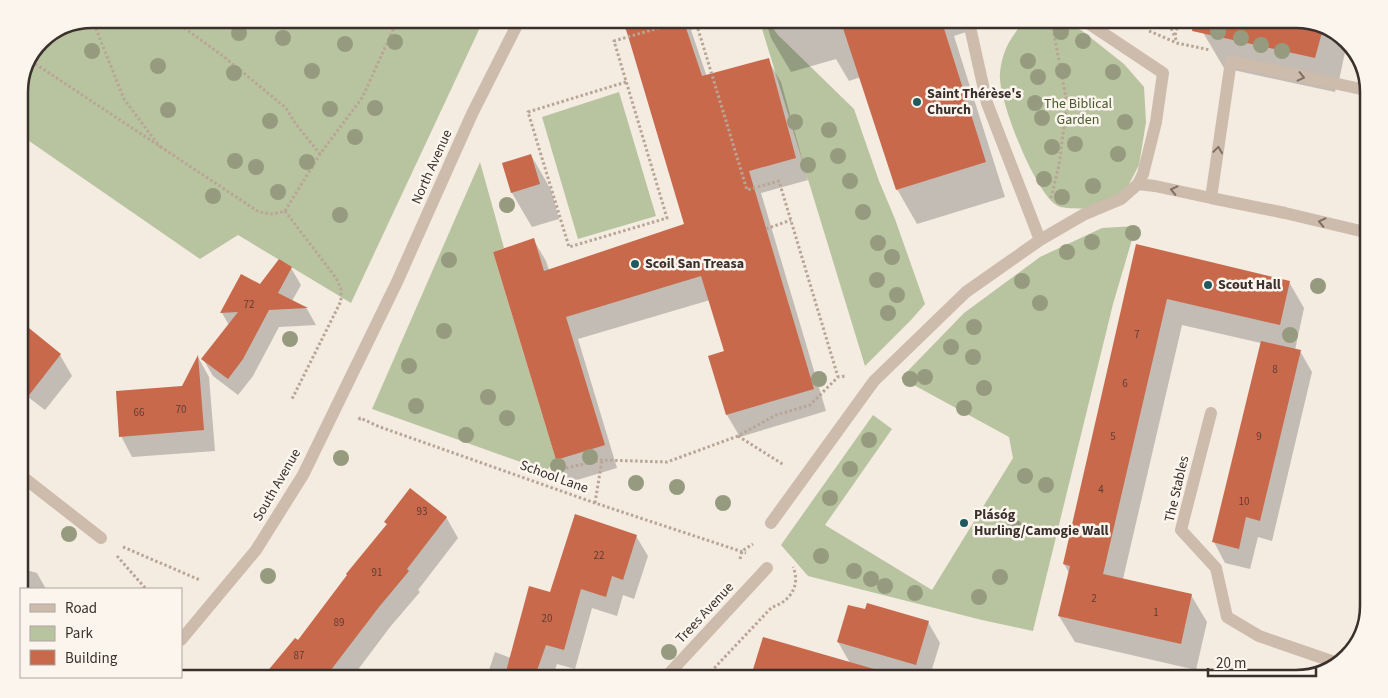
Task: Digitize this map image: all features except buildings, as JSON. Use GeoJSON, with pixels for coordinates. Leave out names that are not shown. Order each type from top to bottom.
{"type":"FeatureCollection","features":[{"type":"Feature","properties":{"kind":"street","name":"North Avenue"},"geometry":{"type":"LineString","coordinates":[[374,329],[472,114],[515,28]]}},
{"type":"Feature","properties":{"kind":"street"},"geometry":{"type":"LineString","coordinates":[[970,28],[987,103],[1040,240]]}},
{"type":"Feature","properties":{"kind":"street"},"geometry":{"type":"LineString","coordinates":[[772,523],[872,384],[966,292],[1040,240],[1083,215],[1121,199],[1138,184],[1143,174],[1156,122],[1163,73],[1096,28]]}},
{"type":"Feature","properties":{"kind":"street"},"geometry":{"type":"LineString","coordinates":[[1210,198],[1231,61],[1360,89]]}},
{"type":"Feature","properties":{"kind":"street"},"geometry":{"type":"LineString","coordinates":[[1138,184],[1285,213],[1360,231]]}},
{"type":"Feature","properties":{"kind":"street","name":"South Avenue"},"geometry":{"type":"LineString","coordinates":[[182,639],[256,550],[303,475],[374,329]]}},
{"type":"Feature","properties":{"kind":"street","name":"The Stables"},"geometry":{"type":"LineString","coordinates":[[1211,413],[1181,530],[1216,568],[1228,617],[1259,636],[1330,661]]}},
{"type":"Feature","properties":{"kind":"street"},"geometry":{"type":"LineString","coordinates":[[28,481],[102,538]]}},
{"type":"Feature","properties":{"kind":"street","name":"Trees Avenue"},"geometry":{"type":"LineString","coordinates":[[672,670],[768,568]]}},
{"type":"Feature","properties":{"kind":"path"},"geometry":{"type":"LineString","coordinates":[[96,28],[124,99],[162,149]]}},
{"type":"Feature","properties":{"kind":"path"},"geometry":{"type":"LineString","coordinates":[[184,28],[223,56],[286,108],[295,123],[320,154]]}},
{"type":"Feature","properties":{"kind":"path"},"geometry":{"type":"LineString","coordinates":[[34,63],[259,212],[273,214],[285,211],[320,154],[362,98],[394,28]]}},
{"type":"Feature","properties":{"kind":"path"},"geometry":{"type":"LineString","coordinates":[[626,82],[528,112],[569,247],[667,218],[614,41],[658,28]]}},
{"type":"Feature","properties":{"kind":"path"},"geometry":{"type":"LineString","coordinates":[[698,28],[747,190],[780,181],[838,376]]}},
{"type":"Feature","properties":{"kind":"path"},"geometry":{"type":"LineString","coordinates":[[1050,201],[1059,165],[1067,103],[1053,28]]}},
{"type":"Feature","properties":{"kind":"path"},"geometry":{"type":"LineString","coordinates":[[1171,28],[1177,43]]}},
{"type":"Feature","properties":{"kind":"path"},"geometry":{"type":"LineString","coordinates":[[1175,35],[1177,28]]}},
{"type":"Feature","properties":{"kind":"path"},"geometry":{"type":"LineString","coordinates":[[285,211],[336,278],[341,300],[292,399]]}},
{"type":"Feature","properties":{"kind":"path"},"geometry":{"type":"LineString","coordinates":[[766,229],[791,220]]}},
{"type":"Feature","properties":{"kind":"path"},"geometry":{"type":"LineString","coordinates":[[566,468],[602,460],[667,462],[738,436],[776,415],[810,405],[838,376],[858,375],[872,384]]}},
{"type":"Feature","properties":{"kind":"path","name":"School Lane"},"geometry":{"type":"LineString","coordinates":[[360,418],[380,427],[595,503],[742,551]]}},
{"type":"Feature","properties":{"kind":"path"},"geometry":{"type":"LineString","coordinates":[[738,436],[792,469]]}},
{"type":"Feature","properties":{"kind":"path"},"geometry":{"type":"LineString","coordinates":[[595,503],[602,460]]}},
{"type":"Feature","properties":{"kind":"path"},"geometry":{"type":"LineString","coordinates":[[102,538],[223,590]]}},
{"type":"Feature","properties":{"kind":"path"},"geometry":{"type":"LineString","coordinates":[[102,538],[145,588]]}},
{"type":"Feature","properties":{"kind":"path"},"geometry":{"type":"LineString","coordinates":[[712,670],[772,607]]}},
{"type":"Feature","properties":{"kind":"green space"},"geometry":{"type":"Polygon","coordinates":[[[92,28],[480,28],[351,303],[238,235],[200,259],[28,140],[29,79],[32,67],[46,46],[67,32],[92,28]]]}},
{"type":"Feature","properties":{"kind":"green space"},"geometry":{"type":"Polygon","coordinates":[[[762,28],[773,28],[854,109],[925,304],[865,366],[762,28]]]}},
{"type":"Feature","properties":{"kind":"green space","name":"The Biblical Garden"},"geometry":{"type":"Polygon","coordinates":[[[1019,28],[1076,28],[1124,64],[1144,87],[1146,122],[1139,165],[1127,188],[1100,209],[1058,206],[1049,198],[1029,166],[1011,123],[1001,85],[1001,64],[1012,38],[1019,28]]]}},
{"type":"Feature","properties":{"kind":"green space"},"geometry":{"type":"Polygon","coordinates":[[[619,92],[656,216],[578,239],[542,117],[619,92]]]}},
{"type":"Feature","properties":{"kind":"green space"},"geometry":{"type":"Polygon","coordinates":[[[480,162],[504,248],[493,252],[556,460],[546,471],[372,409],[480,162]]]}},
{"type":"Feature","properties":{"kind":"green space"},"geometry":{"type":"Polygon","coordinates":[[[1136,226],[1113,304],[1033,631],[808,576],[781,545],[873,415],[892,429],[825,525],[932,590],[1013,458],[1009,437],[901,378],[964,313],[1040,257],[1102,228],[1136,226]]]}},
{"type":"Feature","properties":{"kind":"place","name":"Saint Thérèse's Church"},"geometry":{"type":"Point","coordinates":[917,102]}},
{"type":"Feature","properties":{"kind":"place","name":"Scoil San Treasa"},"geometry":{"type":"Point","coordinates":[635,264]}},
{"type":"Feature","properties":{"kind":"place","name":"Scout Hall"},"geometry":{"type":"Point","coordinates":[1208,285]}},
{"type":"Feature","properties":{"kind":"place","name":"Plásóg Hurling/Camogie Wall"},"geometry":{"type":"Point","coordinates":[964,523]}}]}
